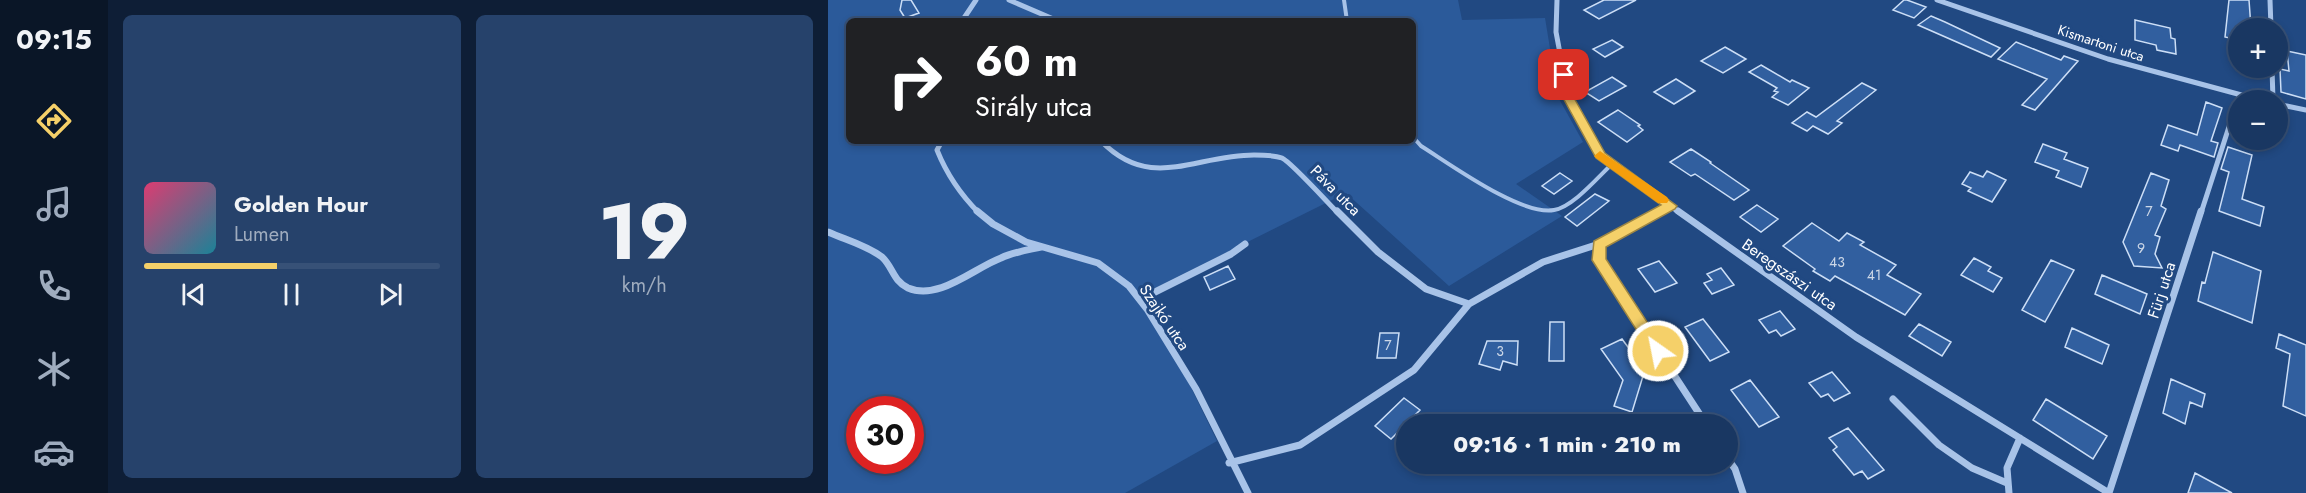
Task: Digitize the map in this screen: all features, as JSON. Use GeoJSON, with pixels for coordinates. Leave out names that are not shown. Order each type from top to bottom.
{"type":"FeatureCollection","features":[{"type":"Feature","properties":{"kind":"street"},"geometry":{"type":"LineString","coordinates":[[964,18],[976,0]]}},
{"type":"Feature","properties":{"kind":"street"},"geometry":{"type":"LineString","coordinates":[[1010,0],[1051,18]]}},
{"type":"Feature","properties":{"kind":"street","name":"Beregszászi utca"},"geometry":{"type":"LineString","coordinates":[[1557,0],[1556,32],[1568,96],[1600,156],[1856,337],[2109,493]]}},
{"type":"Feature","properties":{"kind":"street","name":"Kismartoni utca"},"geometry":{"type":"LineString","coordinates":[[1937,0],[2104,58],[2228,93]]}},
{"type":"Feature","properties":{"kind":"street"},"geometry":{"type":"LineString","coordinates":[[2271,0],[2271,18]]}},
{"type":"Feature","properties":{"kind":"street"},"geometry":{"type":"LineString","coordinates":[[2288,106],[2306,110]]}},
{"type":"Feature","properties":{"kind":"street","name":"Fürj utca"},"geometry":{"type":"LineString","coordinates":[[2109,493],[2228,130]]}},
{"type":"Feature","properties":{"kind":"street","name":"Szajkó utca"},"geometry":{"type":"LineString","coordinates":[[940,144],[937,150],[941,164],[971,205],[998,229],[1041,247],[1091,259],[1115,273],[1141,299],[1205,405],[1230,463],[1248,493]]}},
{"type":"Feature","properties":{"kind":"street","name":"Páva utca"},"geometry":{"type":"LineString","coordinates":[[1105,144],[1127,161],[1145,168],[1162,168],[1251,154],[1283,158],[1378,252],[1426,289],[1469,304]]}},
{"type":"Feature","properties":{"kind":"street"},"geometry":{"type":"LineString","coordinates":[[1230,463],[1300,445],[1414,370],[1469,304],[1543,262],[1599,244],[1671,206]]}},
{"type":"Feature","properties":{"kind":"street"},"geometry":{"type":"LineString","coordinates":[[828,232],[875,252],[887,262],[897,281],[913,289],[945,286],[971,275],[998,259],[1041,247]]}},
{"type":"Feature","properties":{"kind":"street"},"geometry":{"type":"LineString","coordinates":[[1141,299],[1231,254],[1245,244]]}},
{"type":"Feature","properties":{"kind":"street"},"geometry":{"type":"LineString","coordinates":[[1599,244],[1599,260],[1699,414]]}},
{"type":"Feature","properties":{"kind":"street"},"geometry":{"type":"LineString","coordinates":[[1893,399],[1939,445],[1972,468],[2007,483]]}},
{"type":"Feature","properties":{"kind":"street"},"geometry":{"type":"LineString","coordinates":[[2009,493],[2007,468],[2020,438]]}},
{"type":"Feature","properties":{"kind":"street"},"geometry":{"type":"LineString","coordinates":[[1737,474],[1743,493]]}},
{"type":"Feature","properties":{"kind":"lane"},"geometry":{"type":"LineString","coordinates":[[1344,0],[1347,18]]}},
{"type":"Feature","properties":{"kind":"lane"},"geometry":{"type":"LineString","coordinates":[[1416,140],[1421,146],[1501,195],[1532,208],[1553,210],[1566,203],[1612,164]]}},
{"type":"Feature","properties":{"kind":"shaded area"},"geometry":{"type":"Polygon","coordinates":[[[828,0],[1458,0],[1462,20],[1545,18],[1558,97],[1583,142],[1516,184],[1562,216],[1449,286],[1346,193],[1137,297],[1180,365],[1217,441],[1125,493],[828,493],[828,0]]]}},
{"type":"Feature","properties":{"kind":"building"},"geometry":{"type":"Polygon","coordinates":[[[902,0],[911,0],[919,13],[905,18],[900,10],[902,0]]]}},
{"type":"Feature","properties":{"kind":"building"},"geometry":{"type":"Polygon","coordinates":[[[1604,0],[1636,0],[1599,19],[1584,10],[1604,0]]]}},
{"type":"Feature","properties":{"kind":"building"},"geometry":{"type":"Polygon","coordinates":[[[1904,0],[1926,7],[1914,18],[1893,10],[1904,0]]]}},
{"type":"Feature","properties":{"kind":"building"},"geometry":{"type":"Polygon","coordinates":[[[2229,0],[2249,0],[2250,18],[2228,18],[2228,38],[2225,37],[2229,0]]]}},
{"type":"Feature","properties":{"kind":"building"},"geometry":{"type":"Polygon","coordinates":[[[1931,16],[2000,48],[1991,57],[1918,25],[1931,16]]]}},
{"type":"Feature","properties":{"kind":"building"},"geometry":{"type":"Polygon","coordinates":[[[2135,20],[2170,28],[2171,38],[2175,39],[2176,54],[2157,50],[2156,45],[2135,40],[2135,20]]]}},
{"type":"Feature","properties":{"kind":"building"},"geometry":{"type":"Polygon","coordinates":[[[1612,40],[1623,47],[1605,57],[1593,49],[1612,40]]]}},
{"type":"Feature","properties":{"kind":"building"},"geometry":{"type":"Polygon","coordinates":[[[2016,42],[2061,60],[2064,56],[2078,61],[2035,110],[2022,105],[2047,79],[1998,59],[2016,42]]]}},
{"type":"Feature","properties":{"kind":"building"},"geometry":{"type":"Polygon","coordinates":[[[1725,47],[1746,59],[1723,73],[1701,61],[1725,47]]]}},
{"type":"Feature","properties":{"kind":"building"},"geometry":{"type":"Polygon","coordinates":[[[2288,51],[2306,55],[2306,99],[2288,94],[2288,90],[2281,90],[2280,78],[2288,78],[2288,51]]]}},
{"type":"Feature","properties":{"kind":"building"},"geometry":{"type":"Polygon","coordinates":[[[1761,65],[1790,82],[1792,80],[1809,88],[1788,105],[1772,97],[1778,92],[1774,91],[1777,88],[1749,72],[1761,65]]]}},
{"type":"Feature","properties":{"kind":"building"},"geometry":{"type":"Polygon","coordinates":[[[1612,77],[1626,86],[1599,101],[1585,92],[1612,77]]]}},
{"type":"Feature","properties":{"kind":"building"},"geometry":{"type":"Polygon","coordinates":[[[1676,79],[1695,91],[1674,104],[1654,92],[1676,79]]]}},
{"type":"Feature","properties":{"kind":"building"},"geometry":{"type":"Polygon","coordinates":[[[1862,83],[1876,90],[1837,121],[1842,123],[1828,134],[1813,126],[1807,131],[1792,123],[1807,112],[1816,117],[1862,83]]]}},
{"type":"Feature","properties":{"kind":"building"},"geometry":{"type":"Polygon","coordinates":[[[2206,102],[2222,108],[2211,141],[2218,143],[2214,157],[2180,145],[2178,151],[2161,145],[2168,125],[2197,135],[2206,102]]]}},
{"type":"Feature","properties":{"kind":"building"},"geometry":{"type":"Polygon","coordinates":[[[1618,110],[1640,125],[1638,126],[1643,130],[1627,142],[1598,122],[1618,110]]]}},
{"type":"Feature","properties":{"kind":"building"},"geometry":{"type":"Polygon","coordinates":[[[2043,144],[2067,153],[2064,159],[2088,168],[2081,187],[2056,177],[2059,171],[2035,162],[2043,144]]]}},
{"type":"Feature","properties":{"kind":"building"},"geometry":{"type":"Polygon","coordinates":[[[2228,147],[2228,150],[2237,150],[2252,155],[2242,199],[2264,207],[2260,226],[2219,211],[2229,172],[2221,169],[2228,147]]]}},
{"type":"Feature","properties":{"kind":"building"},"geometry":{"type":"Polygon","coordinates":[[[1691,149],[1749,190],[1734,200],[1695,174],[1691,176],[1670,162],[1691,149]]]}},
{"type":"Feature","properties":{"kind":"building"},"geometry":{"type":"Polygon","coordinates":[[[1987,171],[2006,180],[1992,202],[1968,191],[1971,188],[1962,184],[1970,172],[1983,177],[1987,171]]]}},
{"type":"Feature","properties":{"kind":"building"},"geometry":{"type":"Polygon","coordinates":[[[1560,173],[1572,181],[1554,194],[1542,186],[1560,173]]]}},
{"type":"Feature","properties":{"kind":"building"},"geometry":{"type":"Polygon","coordinates":[[[2151,173],[2169,180],[2161,206],[2166,209],[2155,235],[2160,237],[2155,254],[2162,268],[2134,266],[2123,242],[2151,173]]]}},
{"type":"Feature","properties":{"kind":"building"},"geometry":{"type":"Polygon","coordinates":[[[1595,194],[1609,201],[1577,226],[1565,217],[1595,194]]]}},
{"type":"Feature","properties":{"kind":"building"},"geometry":{"type":"Polygon","coordinates":[[[1757,205],[1778,219],[1761,232],[1740,217],[1757,205]]]}},
{"type":"Feature","properties":{"kind":"building"},"geometry":{"type":"Polygon","coordinates":[[[1812,223],[1839,241],[1847,233],[1864,242],[1860,245],[1896,265],[1887,275],[1921,294],[1905,315],[1835,276],[1830,281],[1813,271],[1815,269],[1783,246],[1812,223]]]}},
{"type":"Feature","properties":{"kind":"building"},"geometry":{"type":"Polygon","coordinates":[[[2213,252],[2261,271],[2252,323],[2198,301],[2213,252]]]}},
{"type":"Feature","properties":{"kind":"building"},"geometry":{"type":"Polygon","coordinates":[[[1974,258],[1991,267],[1988,271],[2002,278],[1993,292],[1961,275],[1974,258]]]}},
{"type":"Feature","properties":{"kind":"building"},"geometry":{"type":"Polygon","coordinates":[[[2051,260],[2074,270],[2045,322],[2022,310],[2051,260]]]}},
{"type":"Feature","properties":{"kind":"building"},"geometry":{"type":"Polygon","coordinates":[[[1659,261],[1677,283],[1655,292],[1638,269],[1659,261]]]}},
{"type":"Feature","properties":{"kind":"building"},"geometry":{"type":"Polygon","coordinates":[[[1228,266],[1235,279],[1210,290],[1204,277],[1228,266]]]}},
{"type":"Feature","properties":{"kind":"building"},"geometry":{"type":"Polygon","coordinates":[[[1721,268],[1734,285],[1712,294],[1704,283],[1712,280],[1707,274],[1721,268]]]}},
{"type":"Feature","properties":{"kind":"building"},"geometry":{"type":"Polygon","coordinates":[[[2102,275],[2147,294],[2140,314],[2095,294],[2102,275]]]}},
{"type":"Feature","properties":{"kind":"building"},"geometry":{"type":"Polygon","coordinates":[[[1780,311],[1795,329],[1781,336],[1776,330],[1769,333],[1759,320],[1780,311]]]}},
{"type":"Feature","properties":{"kind":"building"},"geometry":{"type":"Polygon","coordinates":[[[1703,319],[1729,352],[1710,361],[1685,327],[1703,319]]]}},
{"type":"Feature","properties":{"kind":"building"},"geometry":{"type":"Polygon","coordinates":[[[1550,322],[1564,322],[1564,361],[1549,361],[1550,322]]]}},
{"type":"Feature","properties":{"kind":"building"},"geometry":{"type":"Polygon","coordinates":[[[1919,324],[1951,342],[1942,356],[1909,336],[1919,324]]]}},
{"type":"Feature","properties":{"kind":"building"},"geometry":{"type":"Polygon","coordinates":[[[2072,328],[2109,345],[2102,364],[2065,347],[2072,328]]]}},
{"type":"Feature","properties":{"kind":"building"},"geometry":{"type":"Polygon","coordinates":[[[1380,333],[1399,333],[1396,358],[1377,358],[1380,333]]]}},
{"type":"Feature","properties":{"kind":"building"},"geometry":{"type":"Polygon","coordinates":[[[2279,334],[2306,345],[2306,416],[2283,406],[2290,354],[2276,348],[2279,334]]]}},
{"type":"Feature","properties":{"kind":"building"},"geometry":{"type":"Polygon","coordinates":[[[1622,339],[1648,374],[1643,376],[1632,412],[1614,406],[1623,380],[1601,349],[1622,339]]]}},
{"type":"Feature","properties":{"kind":"building"},"geometry":{"type":"Polygon","coordinates":[[[1487,341],[1518,341],[1517,365],[1503,361],[1500,370],[1479,364],[1487,341]]]}},
{"type":"Feature","properties":{"kind":"building"},"geometry":{"type":"Polygon","coordinates":[[[1832,372],[1850,393],[1834,401],[1828,394],[1821,397],[1809,383],[1832,372]]]}},
{"type":"Feature","properties":{"kind":"building"},"geometry":{"type":"Polygon","coordinates":[[[2171,379],[2205,394],[2202,407],[2190,402],[2185,424],[2163,413],[2171,379]]]}},
{"type":"Feature","properties":{"kind":"building"},"geometry":{"type":"Polygon","coordinates":[[[1750,380],[1779,417],[1759,427],[1731,390],[1750,380]]]}},
{"type":"Feature","properties":{"kind":"building"},"geometry":{"type":"Polygon","coordinates":[[[1404,398],[1420,410],[1416,414],[1396,414],[1396,434],[1391,439],[1375,426],[1404,398]]]}},
{"type":"Feature","properties":{"kind":"building"},"geometry":{"type":"Polygon","coordinates":[[[2046,399],[2107,436],[2093,459],[2033,420],[2046,399]]]}},
{"type":"Feature","properties":{"kind":"building"},"geometry":{"type":"Polygon","coordinates":[[[1848,428],[1884,470],[1868,479],[1862,471],[1854,475],[1833,450],[1837,447],[1829,438],[1848,428]]]}},
{"type":"Feature","properties":{"kind":"building"},"geometry":{"type":"Polygon","coordinates":[[[2195,473],[2232,493],[2188,493],[2195,473]]]}},
{"type":"Feature","properties":{"kind":"slow traffic"},"geometry":{"type":"LineString","coordinates":[[1600,156],[1662,200]]}},
{"type":"Feature","properties":{"kind":"route"},"geometry":{"type":"LineString","coordinates":[[1564,75],[1568,96],[1600,156],[1671,206],[1599,244],[1599,260],[1658,351]]}}]}
